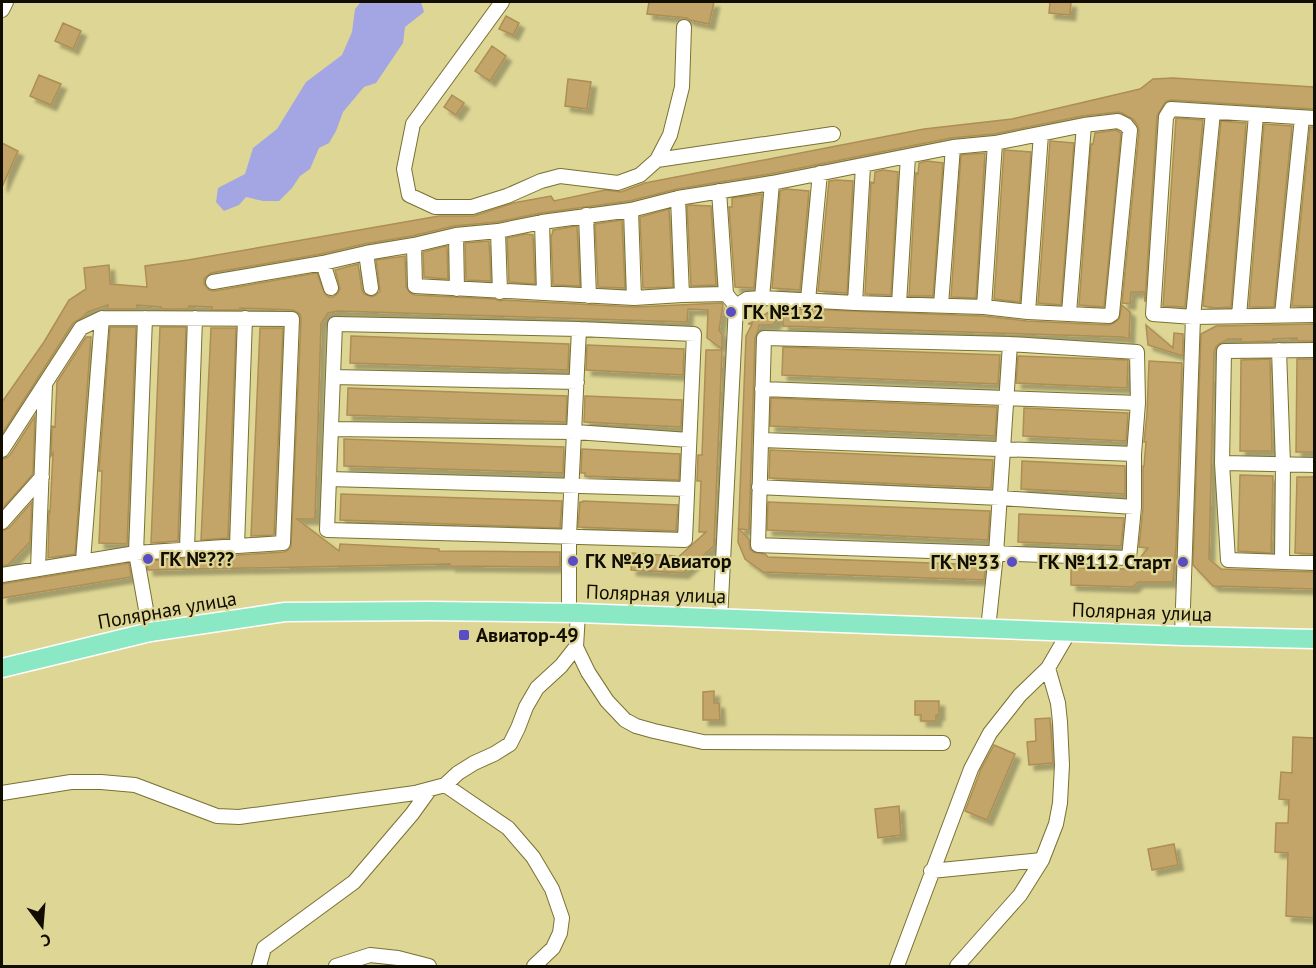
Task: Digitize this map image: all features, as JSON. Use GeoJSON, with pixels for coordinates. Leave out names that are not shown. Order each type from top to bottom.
{"type":"FeatureCollection","features":[{"type":"Feature","properties":{"kind":"main road","name":"Полярная улица"},"geometry":{"type":"LineString","coordinates":[[2,668],[150,632],[285,612],[429,611],[574,614],[1314,639]]}},
{"type":"Feature","properties":{"kind":"lane"},"geometry":{"type":"LineString","coordinates":[[2,10],[6,2]]}},
{"type":"Feature","properties":{"kind":"lane"},"geometry":{"type":"LineString","coordinates":[[502,2],[413,124],[404,169],[409,195],[435,207],[472,207],[560,176],[618,183],[640,175],[657,160],[670,135],[682,87],[684,27]]}},
{"type":"Feature","properties":{"kind":"lane"},"geometry":{"type":"LineString","coordinates":[[1282,315],[1308,118],[1171,109],[1166,117],[1153,314],[1193,317],[1314,315]]}},
{"type":"Feature","properties":{"kind":"lane"},"geometry":{"type":"LineString","coordinates":[[1182,636],[1193,317],[1214,112]]}},
{"type":"Feature","properties":{"kind":"lane"},"geometry":{"type":"LineString","coordinates":[[1239,316],[1256,115]]}},
{"type":"Feature","properties":{"kind":"lane"},"geometry":{"type":"LineString","coordinates":[[213,282],[456,236],[631,210],[678,198],[772,183],[953,147],[994,143],[1084,125],[1118,122],[1126,125],[1130,130],[1112,314],[1069,314],[984,307],[762,298],[747,299],[736,306]]}},
{"type":"Feature","properties":{"kind":"lane"},"geometry":{"type":"LineString","coordinates":[[1069,314],[1084,125]]}},
{"type":"Feature","properties":{"kind":"lane"},"geometry":{"type":"LineString","coordinates":[[657,160],[833,134]]}},
{"type":"Feature","properties":{"kind":"lane"},"geometry":{"type":"LineString","coordinates":[[1028,312],[1041,134]]}},
{"type":"Feature","properties":{"kind":"lane"},"geometry":{"type":"LineString","coordinates":[[984,307],[994,143]]}},
{"type":"Feature","properties":{"kind":"lane"},"geometry":{"type":"LineString","coordinates":[[941,305],[953,147]]}},
{"type":"Feature","properties":{"kind":"lane"},"geometry":{"type":"LineString","coordinates":[[899,304],[908,156]]}},
{"type":"Feature","properties":{"kind":"lane"},"geometry":{"type":"LineString","coordinates":[[855,303],[863,166]]}},
{"type":"Feature","properties":{"kind":"lane"},"geometry":{"type":"LineString","coordinates":[[808,300],[819,173]]}},
{"type":"Feature","properties":{"kind":"lane"},"geometry":{"type":"LineString","coordinates":[[762,298],[772,183]]}},
{"type":"Feature","properties":{"kind":"lane"},"geometry":{"type":"LineString","coordinates":[[719,191],[726,294],[736,306],[720,620]]}},
{"type":"Feature","properties":{"kind":"lane"},"geometry":{"type":"LineString","coordinates":[[678,198],[682,295]]}},
{"type":"Feature","properties":{"kind":"lane"},"geometry":{"type":"LineString","coordinates":[[631,210],[634,298]]}},
{"type":"Feature","properties":{"kind":"lane"},"geometry":{"type":"LineString","coordinates":[[586,215],[589,296]]}},
{"type":"Feature","properties":{"kind":"lane"},"geometry":{"type":"LineString","coordinates":[[542,222],[544,293]]}},
{"type":"Feature","properties":{"kind":"lane"},"geometry":{"type":"LineString","coordinates":[[498,231],[500,292]]}},
{"type":"Feature","properties":{"kind":"lane"},"geometry":{"type":"LineString","coordinates":[[456,236],[457,289]]}},
{"type":"Feature","properties":{"kind":"lane"},"geometry":{"type":"LineString","coordinates":[[414,245],[415,286],[634,298],[726,294]]}},
{"type":"Feature","properties":{"kind":"lane"},"geometry":{"type":"LineString","coordinates":[[366,253],[371,288]]}},
{"type":"Feature","properties":{"kind":"lane"},"geometry":{"type":"LineString","coordinates":[[323,263],[331,288]]}},
{"type":"Feature","properties":{"kind":"lane"},"geometry":{"type":"LineString","coordinates":[[83,561],[102,318]]}},
{"type":"Feature","properties":{"kind":"lane"},"geometry":{"type":"LineString","coordinates":[[2,450],[81,328],[102,318],[292,319],[283,543],[136,553],[2,574]]}},
{"type":"Feature","properties":{"kind":"lane"},"geometry":{"type":"LineString","coordinates":[[146,318],[136,553],[150,632]]}},
{"type":"Feature","properties":{"kind":"lane"},"geometry":{"type":"LineString","coordinates":[[187,549],[195,318]]}},
{"type":"Feature","properties":{"kind":"lane"},"geometry":{"type":"LineString","coordinates":[[237,546],[245,318]]}},
{"type":"Feature","properties":{"kind":"lane"},"geometry":{"type":"LineString","coordinates":[[335,324],[579,328],[694,334],[685,540],[327,530],[333,377],[335,324]]}},
{"type":"Feature","properties":{"kind":"lane"},"geometry":{"type":"LineString","coordinates":[[579,328],[569,536],[576,646],[588,672],[607,701],[625,720],[636,726],[703,742],[943,742]]}},
{"type":"Feature","properties":{"kind":"lane"},"geometry":{"type":"LineString","coordinates":[[764,338],[1010,344],[1137,352],[1138,403],[1134,454],[1134,507],[1129,558],[758,545],[762,389],[764,338]]}},
{"type":"Feature","properties":{"kind":"lane"},"geometry":{"type":"LineString","coordinates":[[988,628],[996,554],[1010,344]]}},
{"type":"Feature","properties":{"kind":"lane"},"geometry":{"type":"LineString","coordinates":[[1279,350],[1283,464],[1282,562]]}},
{"type":"Feature","properties":{"kind":"lane"},"geometry":{"type":"LineString","coordinates":[[1314,350],[1224,351],[1222,463],[1228,560],[1314,563]]}},
{"type":"Feature","properties":{"kind":"lane"},"geometry":{"type":"LineString","coordinates":[[333,377],[577,382]]}},
{"type":"Feature","properties":{"kind":"lane"},"geometry":{"type":"LineString","coordinates":[[38,569],[45,385]]}},
{"type":"Feature","properties":{"kind":"lane"},"geometry":{"type":"LineString","coordinates":[[762,389],[1138,403]]}},
{"type":"Feature","properties":{"kind":"lane"},"geometry":{"type":"LineString","coordinates":[[331,429],[575,432],[689,440]]}},
{"type":"Feature","properties":{"kind":"lane"},"geometry":{"type":"LineString","coordinates":[[761,440],[1134,454]]}},
{"type":"Feature","properties":{"kind":"lane"},"geometry":{"type":"LineString","coordinates":[[1222,463],[1314,465]]}},
{"type":"Feature","properties":{"kind":"lane"},"geometry":{"type":"LineString","coordinates":[[2,522],[42,477]]}},
{"type":"Feature","properties":{"kind":"lane"},"geometry":{"type":"LineString","coordinates":[[329,479],[687,489]]}},
{"type":"Feature","properties":{"kind":"lane"},"geometry":{"type":"LineString","coordinates":[[759,487],[1000,498],[1134,507]]}},
{"type":"Feature","properties":{"kind":"lane"},"geometry":{"type":"LineString","coordinates":[[897,966],[971,769],[990,733],[1020,695],[1048,668],[1070,632]]}},
{"type":"Feature","properties":{"kind":"lane"},"geometry":{"type":"LineString","coordinates":[[2,793],[71,782],[135,785],[217,816],[239,817],[415,793],[445,785],[458,773],[510,744],[537,688],[561,666],[576,646]]}},
{"type":"Feature","properties":{"kind":"lane"},"geometry":{"type":"LineString","coordinates":[[957,966],[1020,895],[1042,860],[1056,824],[1060,803],[1062,765],[1059,704],[1048,668]]}},
{"type":"Feature","properties":{"kind":"lane"},"geometry":{"type":"LineString","coordinates":[[445,785],[508,828],[533,857],[552,889],[562,918],[560,933],[554,948],[534,966]]}},
{"type":"Feature","properties":{"kind":"lane"},"geometry":{"type":"LineString","coordinates":[[260,966],[264,948],[354,882],[412,814],[430,789]]}},
{"type":"Feature","properties":{"kind":"lane"},"geometry":{"type":"LineString","coordinates":[[932,871],[1042,860]]}},
{"type":"Feature","properties":{"kind":"lane"},"geometry":{"type":"LineString","coordinates":[[336,966],[370,955],[398,958],[429,966]]}},
{"type":"Feature","properties":{"kind":"water"},"geometry":{"type":"Polygon","coordinates":[[[361,2],[421,2],[424,12],[405,27],[403,43],[376,83],[364,87],[343,112],[329,143],[319,148],[310,169],[300,176],[279,201],[263,201],[246,197],[239,205],[224,211],[216,202],[218,188],[245,174],[253,148],[277,129],[306,82],[342,55],[352,32],[355,9],[361,2]]]}},
{"type":"Feature","properties":{"kind":"building"},"geometry":{"type":"Polygon","coordinates":[[[649,2],[714,2],[709,24],[687,18],[647,14],[649,2]]]}},
{"type":"Feature","properties":{"kind":"building"},"geometry":{"type":"Polygon","coordinates":[[[1050,2],[1071,2],[1070,15],[1049,13],[1050,2]]]}},
{"type":"Feature","properties":{"kind":"building"},"geometry":{"type":"Polygon","coordinates":[[[506,16],[519,23],[513,35],[499,29],[506,16]]]}},
{"type":"Feature","properties":{"kind":"building"},"geometry":{"type":"Polygon","coordinates":[[[63,23],[81,31],[73,49],[55,41],[63,23]]]}},
{"type":"Feature","properties":{"kind":"building"},"geometry":{"type":"Polygon","coordinates":[[[492,46],[506,56],[490,81],[475,71],[492,46]]]}},
{"type":"Feature","properties":{"kind":"building"},"geometry":{"type":"Polygon","coordinates":[[[39,75],[61,84],[51,105],[30,96],[39,75]]]}},
{"type":"Feature","properties":{"kind":"building"},"geometry":{"type":"Polygon","coordinates":[[[1173,78],[1314,87],[1314,109],[1172,100],[1164,104],[1157,116],[1145,302],[1144,292],[1131,292],[1130,304],[1122,303],[1139,131],[1133,119],[1118,112],[1082,116],[994,134],[951,138],[770,174],[677,189],[629,201],[541,213],[497,222],[454,226],[321,254],[211,273],[204,279],[204,284],[209,290],[214,291],[317,273],[325,294],[333,297],[340,289],[335,270],[358,264],[362,290],[364,294],[372,297],[380,291],[376,260],[405,256],[406,287],[410,293],[415,295],[634,307],[722,303],[719,330],[722,334],[722,349],[707,338],[708,310],[688,309],[687,322],[338,311],[328,313],[321,324],[315,519],[297,519],[339,551],[340,544],[439,549],[439,551],[560,552],[560,567],[450,566],[450,564],[148,570],[147,561],[284,552],[291,547],[301,319],[300,314],[293,310],[240,308],[240,310],[211,310],[212,307],[189,306],[188,309],[161,309],[161,307],[137,305],[137,309],[107,309],[108,305],[88,312],[73,323],[2,434],[2,402],[44,342],[69,300],[86,289],[84,268],[109,265],[110,284],[147,287],[145,266],[439,216],[474,216],[513,203],[551,196],[554,201],[605,190],[621,192],[645,183],[924,129],[1012,119],[1140,89],[1153,79],[1173,78]]]}},
{"type":"Feature","properties":{"kind":"building"},"geometry":{"type":"Polygon","coordinates":[[[568,79],[591,82],[587,109],[565,106],[568,79]]]}},
{"type":"Feature","properties":{"kind":"building"},"geometry":{"type":"Polygon","coordinates":[[[452,95],[464,103],[456,115],[444,107],[452,95]]]}},
{"type":"Feature","properties":{"kind":"building"},"geometry":{"type":"Polygon","coordinates":[[[1176,118],[1203,120],[1185,307],[1163,306],[1176,118]]]}},
{"type":"Feature","properties":{"kind":"building"},"geometry":{"type":"Polygon","coordinates":[[[1221,121],[1246,123],[1231,307],[1216,308],[1203,306],[1221,121]]]}},
{"type":"Feature","properties":{"kind":"building"},"geometry":{"type":"Polygon","coordinates":[[[1264,124],[1292,126],[1274,307],[1249,307],[1264,124]]]}},
{"type":"Feature","properties":{"kind":"building"},"geometry":{"type":"Polygon","coordinates":[[[1310,127],[1314,127],[1314,306],[1292,306],[1310,127]]]}},
{"type":"Feature","properties":{"kind":"building"},"geometry":{"type":"Polygon","coordinates":[[[1116,130],[1121,133],[1104,307],[1079,305],[1091,144],[1093,144],[1095,133],[1116,130]]]}},
{"type":"Feature","properties":{"kind":"building"},"geometry":{"type":"Polygon","coordinates":[[[1050,141],[1074,143],[1061,305],[1038,303],[1050,141]]]}},
{"type":"Feature","properties":{"kind":"building"},"geometry":{"type":"Polygon","coordinates":[[[2,143],[18,151],[2,187],[2,143]]]}},
{"type":"Feature","properties":{"kind":"building"},"geometry":{"type":"Polygon","coordinates":[[[1004,150],[1031,152],[1020,302],[994,299],[1004,150]]]}},
{"type":"Feature","properties":{"kind":"building"},"geometry":{"type":"Polygon","coordinates":[[[985,153],[976,298],[951,297],[961,155],[985,153]]]}},
{"type":"Feature","properties":{"kind":"building"},"geometry":{"type":"Polygon","coordinates":[[[927,161],[943,163],[933,296],[909,296],[916,173],[918,174],[919,163],[927,161]]]}},
{"type":"Feature","properties":{"kind":"building"},"geometry":{"type":"Polygon","coordinates":[[[883,170],[898,172],[891,295],[865,294],[871,182],[874,183],[875,172],[883,170]]]}},
{"type":"Feature","properties":{"kind":"building"},"geometry":{"type":"Polygon","coordinates":[[[829,181],[853,181],[847,293],[818,291],[829,181]]]}},
{"type":"Feature","properties":{"kind":"building"},"geometry":{"type":"Polygon","coordinates":[[[786,189],[809,191],[800,290],[772,288],[780,191],[786,189]]]}},
{"type":"Feature","properties":{"kind":"building"},"geometry":{"type":"Polygon","coordinates":[[[762,194],[754,288],[735,287],[729,207],[732,207],[732,198],[762,194]]]}},
{"type":"Feature","properties":{"kind":"building"},"geometry":{"type":"Polygon","coordinates":[[[687,206],[711,206],[716,285],[691,286],[687,206]]]}},
{"type":"Feature","properties":{"kind":"building"},"geometry":{"type":"Polygon","coordinates":[[[669,209],[673,287],[643,288],[640,217],[669,209]]]}},
{"type":"Feature","properties":{"kind":"building"},"geometry":{"type":"Polygon","coordinates":[[[622,220],[625,288],[598,287],[595,224],[622,220]]]}},
{"type":"Feature","properties":{"kind":"building"},"geometry":{"type":"Polygon","coordinates":[[[577,226],[580,286],[553,285],[551,235],[553,230],[577,226]]]}},
{"type":"Feature","properties":{"kind":"building"},"geometry":{"type":"Polygon","coordinates":[[[533,235],[535,284],[509,282],[507,238],[533,235]]]}},
{"type":"Feature","properties":{"kind":"building"},"geometry":{"type":"Polygon","coordinates":[[[489,241],[491,281],[466,280],[465,243],[489,241]]]}},
{"type":"Feature","properties":{"kind":"building"},"geometry":{"type":"Polygon","coordinates":[[[447,246],[448,279],[424,277],[423,252],[447,246]]]}},
{"type":"Feature","properties":{"kind":"building"},"geometry":{"type":"Polygon","coordinates":[[[1122,305],[1130,312],[1129,339],[783,326],[783,314],[773,325],[759,325],[755,338],[749,530],[739,529],[749,539],[750,549],[768,557],[986,565],[984,580],[763,572],[745,559],[738,542],[746,336],[752,324],[748,324],[754,321],[759,311],[759,318],[772,310],[799,309],[983,316],[1027,321],[1109,325],[1119,319],[1122,305]]]}},
{"type":"Feature","properties":{"kind":"building"},"geometry":{"type":"Polygon","coordinates":[[[1314,324],[1314,341],[1297,341],[1297,338],[1241,342],[1241,339],[1228,339],[1216,347],[1214,353],[1209,559],[1221,569],[1314,572],[1314,589],[1213,586],[1193,565],[1201,334],[1216,326],[1314,324]]]}},
{"type":"Feature","properties":{"kind":"building"},"geometry":{"type":"Polygon","coordinates":[[[1146,325],[1173,348],[1174,333],[1183,334],[1183,356],[1148,345],[1146,325]]]}},
{"type":"Feature","properties":{"kind":"building"},"geometry":{"type":"Polygon","coordinates":[[[110,327],[136,327],[127,544],[99,543],[102,471],[99,471],[110,327]]]}},
{"type":"Feature","properties":{"kind":"building"},"geometry":{"type":"Polygon","coordinates":[[[160,327],[186,327],[178,541],[151,543],[160,327]]]}},
{"type":"Feature","properties":{"kind":"building"},"geometry":{"type":"Polygon","coordinates":[[[211,328],[236,328],[228,538],[201,540],[211,328]]]}},
{"type":"Feature","properties":{"kind":"building"},"geometry":{"type":"Polygon","coordinates":[[[260,328],[283,328],[274,535],[251,536],[260,328]]]}},
{"type":"Feature","properties":{"kind":"building"},"geometry":{"type":"Polygon","coordinates":[[[351,336],[569,344],[568,370],[350,363],[351,336]]]}},
{"type":"Feature","properties":{"kind":"building"},"geometry":{"type":"Polygon","coordinates":[[[86,337],[91,337],[75,554],[48,558],[53,453],[51,456],[52,426],[55,427],[57,382],[86,337]]]}},
{"type":"Feature","properties":{"kind":"building"},"geometry":{"type":"Polygon","coordinates":[[[587,345],[684,349],[683,375],[586,370],[587,345]]]}},
{"type":"Feature","properties":{"kind":"building"},"geometry":{"type":"Polygon","coordinates":[[[783,347],[1000,355],[998,384],[782,375],[783,347]]]}},
{"type":"Feature","properties":{"kind":"building"},"geometry":{"type":"Polygon","coordinates":[[[706,350],[722,350],[714,546],[683,573],[631,570],[632,553],[675,556],[675,560],[706,532],[699,532],[701,481],[697,481],[698,455],[702,455],[706,350]]]}},
{"type":"Feature","properties":{"kind":"building"},"geometry":{"type":"Polygon","coordinates":[[[1018,356],[1128,360],[1127,388],[1016,383],[1018,356]]]}},
{"type":"Feature","properties":{"kind":"building"},"geometry":{"type":"Polygon","coordinates":[[[1270,359],[1272,451],[1240,451],[1241,360],[1270,359]]]}},
{"type":"Feature","properties":{"kind":"building"},"geometry":{"type":"Polygon","coordinates":[[[1297,359],[1314,359],[1314,452],[1296,452],[1297,359]]]}},
{"type":"Feature","properties":{"kind":"building"},"geometry":{"type":"Polygon","coordinates":[[[1149,361],[1182,363],[1173,582],[1138,582],[1133,587],[1071,585],[1071,568],[1131,569],[1148,548],[1139,547],[1143,508],[1149,361]]]}},
{"type":"Feature","properties":{"kind":"building"},"geometry":{"type":"Polygon","coordinates":[[[348,388],[567,396],[566,422],[347,415],[348,388]]]}},
{"type":"Feature","properties":{"kind":"building"},"geometry":{"type":"Polygon","coordinates":[[[585,396],[682,400],[681,427],[584,422],[585,396]]]}},
{"type":"Feature","properties":{"kind":"building"},"geometry":{"type":"Polygon","coordinates":[[[771,398],[997,407],[995,436],[770,426],[771,398]]]}},
{"type":"Feature","properties":{"kind":"building"},"geometry":{"type":"Polygon","coordinates":[[[1024,408],[1128,413],[1126,441],[1023,436],[1024,408]]]}},
{"type":"Feature","properties":{"kind":"building"},"geometry":{"type":"Polygon","coordinates":[[[35,416],[33,474],[2,509],[2,459],[10,455],[35,416]]]}},
{"type":"Feature","properties":{"kind":"building"},"geometry":{"type":"Polygon","coordinates":[[[344,439],[564,447],[563,473],[344,466],[344,439]]]}},
{"type":"Feature","properties":{"kind":"building"},"geometry":{"type":"Polygon","coordinates":[[[582,449],[680,454],[679,480],[585,476],[585,473],[581,473],[582,449]]]}},
{"type":"Feature","properties":{"kind":"building"},"geometry":{"type":"Polygon","coordinates":[[[770,450],[993,460],[991,488],[769,478],[770,450]]]}},
{"type":"Feature","properties":{"kind":"building"},"geometry":{"type":"Polygon","coordinates":[[[1022,461],[1125,466],[1125,494],[1021,489],[1022,461]]]}},
{"type":"Feature","properties":{"kind":"building"},"geometry":{"type":"Polygon","coordinates":[[[1240,475],[1273,476],[1271,553],[1238,551],[1240,475]]]}},
{"type":"Feature","properties":{"kind":"building"},"geometry":{"type":"Polygon","coordinates":[[[1297,477],[1314,477],[1314,554],[1295,553],[1297,477]]]}},
{"type":"Feature","properties":{"kind":"building"},"geometry":{"type":"Polygon","coordinates":[[[341,494],[562,501],[560,528],[340,520],[341,494]]]}},
{"type":"Feature","properties":{"kind":"building"},"geometry":{"type":"Polygon","coordinates":[[[32,502],[30,542],[8,565],[2,566],[2,531],[9,528],[32,502]]]}},
{"type":"Feature","properties":{"kind":"building"},"geometry":{"type":"Polygon","coordinates":[[[580,502],[678,505],[676,531],[578,527],[580,502]]]}},
{"type":"Feature","properties":{"kind":"building"},"geometry":{"type":"Polygon","coordinates":[[[768,502],[990,511],[988,540],[767,530],[768,502]]]}},
{"type":"Feature","properties":{"kind":"building"},"geometry":{"type":"Polygon","coordinates":[[[1019,514],[1124,518],[1121,546],[1018,542],[1019,514]]]}},
{"type":"Feature","properties":{"kind":"building"},"geometry":{"type":"Polygon","coordinates":[[[129,563],[131,577],[2,598],[2,584],[129,563]]]}},
{"type":"Feature","properties":{"kind":"building"},"geometry":{"type":"Polygon","coordinates":[[[714,691],[714,703],[719,703],[720,720],[703,720],[703,692],[714,691]]]}},
{"type":"Feature","properties":{"kind":"building"},"geometry":{"type":"Polygon","coordinates":[[[915,701],[939,701],[939,715],[936,715],[936,721],[921,721],[921,715],[915,715],[915,701]]]}},
{"type":"Feature","properties":{"kind":"building"},"geometry":{"type":"Polygon","coordinates":[[[1050,718],[1053,763],[1029,765],[1027,742],[1036,741],[1035,719],[1050,718]]]}},
{"type":"Feature","properties":{"kind":"building"},"geometry":{"type":"Polygon","coordinates":[[[1293,737],[1314,738],[1314,918],[1286,916],[1288,853],[1275,852],[1276,823],[1288,823],[1289,800],[1279,799],[1281,772],[1292,773],[1293,737]]]}},
{"type":"Feature","properties":{"kind":"building"},"geometry":{"type":"Polygon","coordinates":[[[994,745],[1015,754],[987,820],[965,811],[981,769],[994,745]]]}},
{"type":"Feature","properties":{"kind":"building"},"geometry":{"type":"Polygon","coordinates":[[[899,806],[901,835],[878,838],[875,809],[899,806]]]}},
{"type":"Feature","properties":{"kind":"building"},"geometry":{"type":"Polygon","coordinates":[[[1174,844],[1178,865],[1152,870],[1148,849],[1174,844]]]}},
{"type":"Feature","properties":{"kind":"place","name":"ГК №132"},"geometry":{"type":"Point","coordinates":[731,312]}},
{"type":"Feature","properties":{"kind":"place","name":"ГК №???"},"geometry":{"type":"Point","coordinates":[148,559]}},
{"type":"Feature","properties":{"kind":"place","name":"ГК №49 Авиатор"},"geometry":{"type":"Point","coordinates":[573,561]}},
{"type":"Feature","properties":{"kind":"place","name":"ГК №33"},"geometry":{"type":"Point","coordinates":[1012,562]}},
{"type":"Feature","properties":{"kind":"place","name":"ГК №112 Старт"},"geometry":{"type":"Point","coordinates":[1183,562]}},
{"type":"Feature","properties":{"kind":"place","name":"Авиатор-49"},"geometry":{"type":"Point","coordinates":[464,635]}}]}
